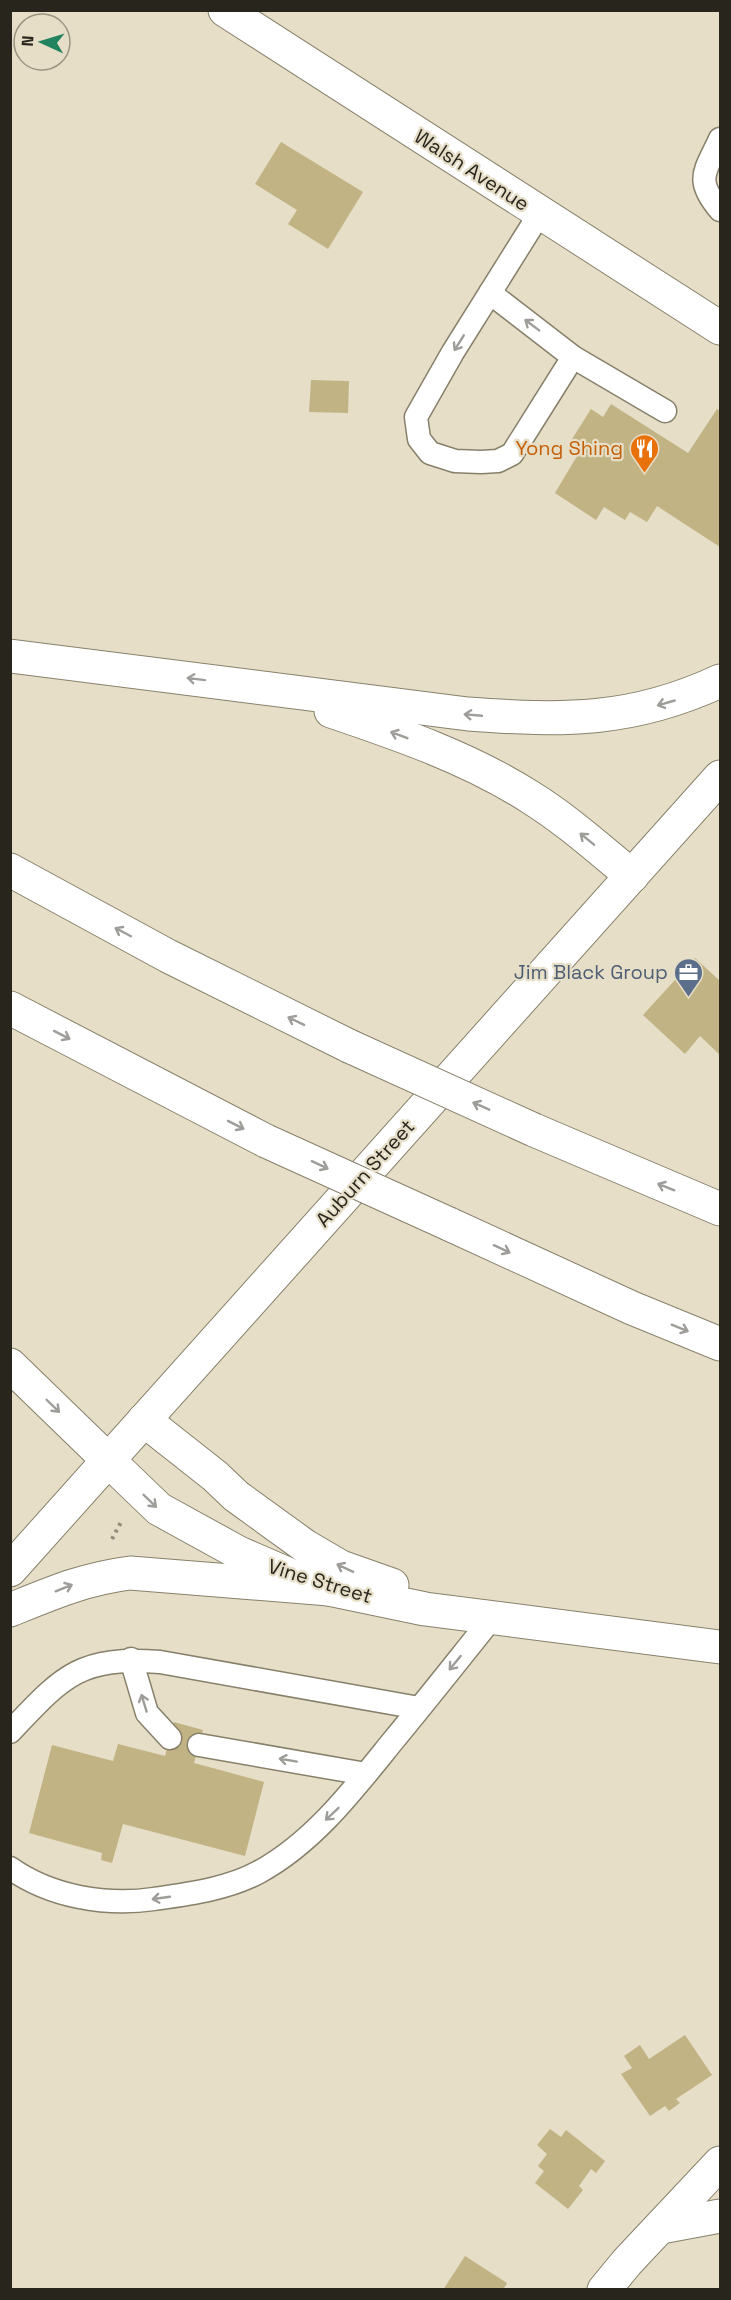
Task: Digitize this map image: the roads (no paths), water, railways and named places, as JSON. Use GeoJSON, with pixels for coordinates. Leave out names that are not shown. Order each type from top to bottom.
{"type":"FeatureCollection","features":[{"type":"Feature","properties":{"kind":"main road","name":"Walsh Avenue"},"geometry":{"type":"LineString","coordinates":[[225,10],[720,328]]}},
{"type":"Feature","properties":{"kind":"main road"},"geometry":{"type":"LineString","coordinates":[[10,656],[468,714],[548,719],[599,716],[655,706],[686,697],[720,681]]}},
{"type":"Feature","properties":{"kind":"main road"},"geometry":{"type":"LineString","coordinates":[[236,684],[370,724],[424,744],[478,768],[530,796],[565,821],[632,876]]}},
{"type":"Feature","properties":{"kind":"main road","name":"Auburn Street"},"geometry":{"type":"LineString","coordinates":[[10,1570],[720,777]]}},
{"type":"Feature","properties":{"kind":"main road"},"geometry":{"type":"LineString","coordinates":[[10,870],[168,956],[349,1047],[534,1130],[720,1209]]}},
{"type":"Feature","properties":{"kind":"main road"},"geometry":{"type":"LineString","coordinates":[[10,1008],[267,1141],[632,1308],[720,1344]]}},
{"type":"Feature","properties":{"kind":"main road","name":"Vine Street"},"geometry":{"type":"LineString","coordinates":[[10,1365],[159,1509],[239,1553],[299,1579],[329,1589],[425,1609],[720,1647]]}},
{"type":"Feature","properties":{"kind":"main road","name":"Vine Street"},"geometry":{"type":"LineString","coordinates":[[144,1420],[215,1476],[236,1496],[305,1546],[341,1567],[406,1590],[563,1627]]}},
{"type":"Feature","properties":{"kind":"main road"},"geometry":{"type":"LineString","coordinates":[[10,1610],[75,1583],[130,1573],[154,1573],[329,1589]]}},
{"type":"Feature","properties":{"kind":"main road"},"geometry":{"type":"LineString","coordinates":[[604,2289],[720,2163]]}},
{"type":"Feature","properties":{"kind":"main road"},"geometry":{"type":"LineString","coordinates":[[661,2227],[720,2216]]}},
{"type":"Feature","properties":{"kind":"lane"},"geometry":{"type":"LineString","coordinates":[[720,139],[703,175],[708,196],[720,210]]}},
{"type":"Feature","properties":{"kind":"lane"},"geometry":{"type":"LineString","coordinates":[[540,213],[416,417],[419,439],[429,453],[455,461],[498,461],[512,454],[573,357]]}},
{"type":"Feature","properties":{"kind":"lane"},"geometry":{"type":"LineString","coordinates":[[490,293],[573,357],[665,411]]}},
{"type":"Feature","properties":{"kind":"lane"},"geometry":{"type":"LineString","coordinates":[[10,1868],[24,1878],[57,1891],[89,1899],[117,1902],[188,1894],[236,1882],[261,1871],[304,1840],[339,1807],[492,1618]]}},
{"type":"Feature","properties":{"kind":"lane"},"geometry":{"type":"LineString","coordinates":[[10,1732],[69,1675],[91,1665],[130,1659],[160,1662],[419,1708]]}},
{"type":"Feature","properties":{"kind":"lane"},"geometry":{"type":"LineString","coordinates":[[130,1659],[147,1713],[170,1738]]}},
{"type":"Feature","properties":{"kind":"lane"},"geometry":{"type":"LineString","coordinates":[[199,1745],[366,1774]]}},
{"type":"Feature","properties":{"kind":"place","name":"Yong Shing"},"geometry":{"type":"Point","coordinates":[644,474]}},
{"type":"Feature","properties":{"kind":"place","name":"Jim Black Group"},"geometry":{"type":"Point","coordinates":[689,998]}}]}
